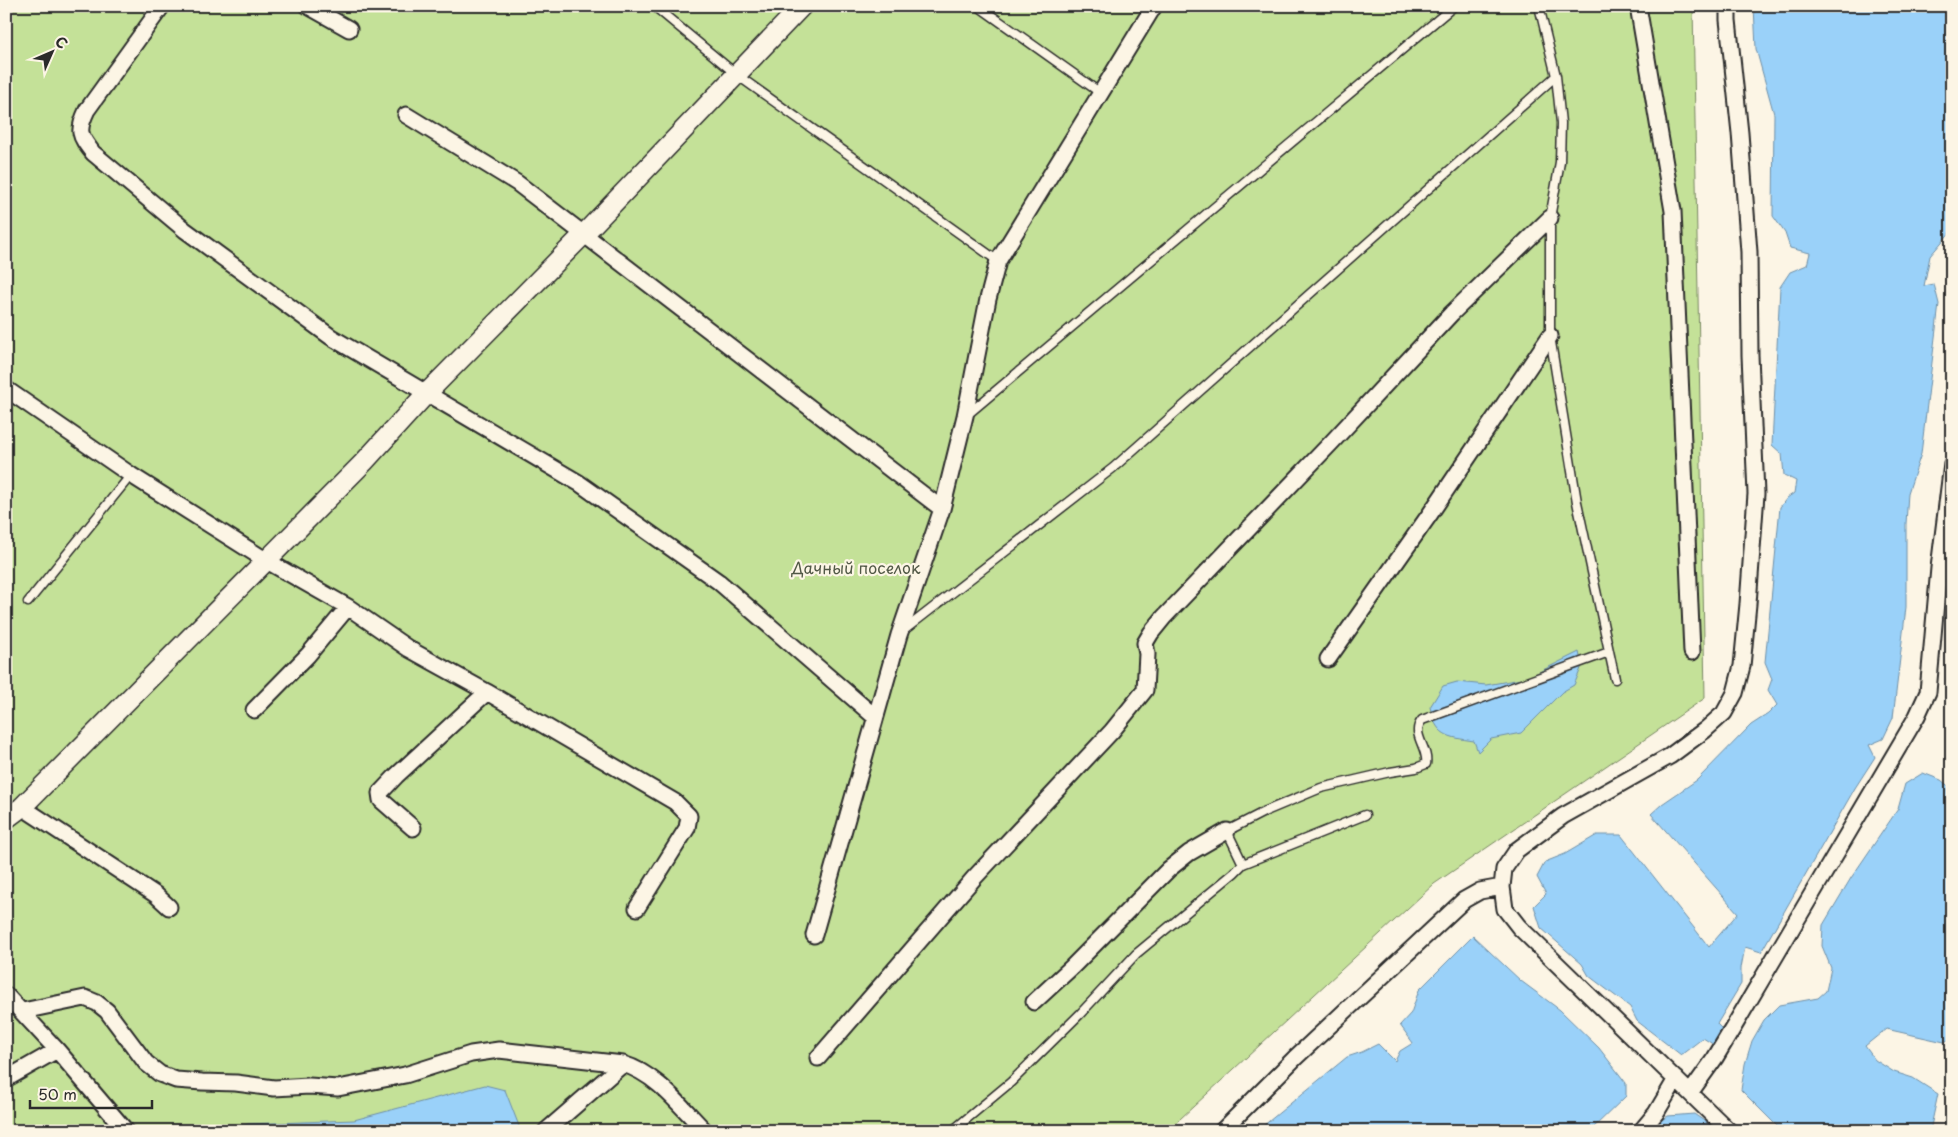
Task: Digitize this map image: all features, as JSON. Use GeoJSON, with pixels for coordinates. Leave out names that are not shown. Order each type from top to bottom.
{"type":"FeatureCollection","features":[{"type":"Feature","properties":{"kind":"street"},"geometry":{"type":"LineString","coordinates":[[162,6],[87,110],[80,125],[82,139],[93,153],[186,230],[331,337],[579,483],[719,582],[875,717]]}},
{"type":"Feature","properties":{"kind":"street"},"geometry":{"type":"LineString","coordinates":[[308,6],[349,29]]}},
{"type":"Feature","properties":{"kind":"street"},"geometry":{"type":"LineString","coordinates":[[6,819],[22,807],[364,462],[426,394],[584,234],[802,6]]}},
{"type":"Feature","properties":{"kind":"street"},"geometry":{"type":"LineString","coordinates":[[814,935],[899,635],[942,509],[965,416],[988,299],[998,261],[1102,94],[1154,6]]}},
{"type":"Feature","properties":{"kind":"street"},"geometry":{"type":"LineString","coordinates":[[1638,6],[1673,211],[1692,652]]}},
{"type":"Feature","properties":{"kind":"street"},"geometry":{"type":"LineString","coordinates":[[1728,6],[1749,252],[1750,355],[1756,494],[1748,613],[1742,666],[1736,693],[1724,713],[1670,756],[1563,816],[1517,850],[1504,869],[1502,887],[1505,909],[1519,927],[1729,1131]]}},
{"type":"Feature","properties":{"kind":"street"},"geometry":{"type":"LineString","coordinates":[[406,115],[517,183],[942,509]]}},
{"type":"Feature","properties":{"kind":"street"},"geometry":{"type":"LineString","coordinates":[[818,1058],[968,886],[1112,731],[1145,690],[1146,643],[1151,632],[1164,617],[1331,444],[1452,313],[1550,218]]}},
{"type":"Feature","properties":{"kind":"street"},"geometry":{"type":"LineString","coordinates":[[1328,659],[1430,514],[1550,336]]}},
{"type":"Feature","properties":{"kind":"street"},"geometry":{"type":"LineString","coordinates":[[6,389],[131,475],[267,561],[348,608],[409,650],[487,692],[675,802],[689,816],[687,828],[637,908]]}},
{"type":"Feature","properties":{"kind":"street"},"geometry":{"type":"LineString","coordinates":[[1690,1093],[1715,1058],[1733,1028],[1918,716],[1928,692],[1952,464]]}},
{"type":"Feature","properties":{"kind":"street"},"geometry":{"type":"LineString","coordinates":[[254,710],[308,655],[348,608]]}},
{"type":"Feature","properties":{"kind":"street"},"geometry":{"type":"LineString","coordinates":[[413,828],[381,800],[380,793],[487,692]]}},
{"type":"Feature","properties":{"kind":"street"},"geometry":{"type":"LineString","coordinates":[[22,807],[156,895],[169,907]]}},
{"type":"Feature","properties":{"kind":"street"},"geometry":{"type":"LineString","coordinates":[[1034,1002],[1072,967],[1169,869],[1189,853],[1227,831]]}},
{"type":"Feature","properties":{"kind":"street"},"geometry":{"type":"LineString","coordinates":[[1222,1131],[1296,1057],[1464,900],[1480,891],[1502,887]]}},
{"type":"Feature","properties":{"kind":"street"},"geometry":{"type":"LineString","coordinates":[[6,995],[57,1050],[117,1128]]}},
{"type":"Feature","properties":{"kind":"street"},"geometry":{"type":"LineString","coordinates":[[22,1011],[85,998],[97,1003],[107,1011],[146,1063],[160,1074],[176,1080],[236,1083],[274,1088],[309,1086],[338,1088],[405,1075],[471,1054],[499,1050],[514,1050],[623,1064],[636,1068],[651,1078],[705,1131]]}},
{"type":"Feature","properties":{"kind":"street"},"geometry":{"type":"LineString","coordinates":[[6,1079],[57,1050]]}},
{"type":"Feature","properties":{"kind":"street"},"geometry":{"type":"LineString","coordinates":[[546,1131],[623,1064]]}},
{"type":"Feature","properties":{"kind":"street"},"geometry":{"type":"LineString","coordinates":[[1640,1131],[1656,1113],[1676,1080]]}},
{"type":"Feature","properties":{"kind":"lane"},"geometry":{"type":"LineString","coordinates":[[654,6],[737,75],[998,261]]}},
{"type":"Feature","properties":{"kind":"lane"},"geometry":{"type":"LineString","coordinates":[[978,6],[1102,94]]}},
{"type":"Feature","properties":{"kind":"lane"},"geometry":{"type":"LineString","coordinates":[[965,416],[1454,6]]}},
{"type":"Feature","properties":{"kind":"lane"},"geometry":{"type":"LineString","coordinates":[[1539,6],[1556,76],[1561,123],[1560,162],[1550,218],[1550,336],[1577,502],[1615,680]]}},
{"type":"Feature","properties":{"kind":"lane"},"geometry":{"type":"LineString","coordinates":[[899,635],[1113,468],[1556,76]]}},
{"type":"Feature","properties":{"kind":"lane"},"geometry":{"type":"LineString","coordinates":[[28,602],[131,475]]}},
{"type":"Feature","properties":{"kind":"lane"},"geometry":{"type":"LineString","coordinates":[[1243,864],[1227,831],[1266,811],[1321,788],[1416,768],[1426,764],[1427,756],[1417,732],[1418,725],[1422,720],[1609,652]]}},
{"type":"Feature","properties":{"kind":"lane"},"geometry":{"type":"LineString","coordinates":[[952,1131],[1011,1082],[1080,1014],[1136,954],[1243,864],[1364,815]]}},
{"type":"Feature","properties":{"kind":"green space","name":"Дачный поселок"},"geometry":{"type":"Polygon","coordinates":[[[6,6],[1693,6],[1705,698],[1434,884],[1167,1131],[6,1131],[6,6]]]}},
{"type":"Feature","properties":{"kind":"water"},"geometry":{"type":"Polygon","coordinates":[[[1754,6],[1952,6],[1952,230],[1930,256],[1924,286],[1934,284],[1939,304],[1921,454],[1908,493],[1906,607],[1893,718],[1883,739],[1869,745],[1875,757],[1855,788],[1761,952],[1745,947],[1741,968],[1741,984],[1717,1024],[1727,1034],[1716,1046],[1703,1038],[1681,1055],[1637,1021],[1630,1007],[1589,976],[1582,964],[1541,928],[1534,906],[1546,894],[1537,877],[1545,862],[1565,854],[1597,835],[1621,835],[1709,947],[1738,913],[1651,814],[1662,804],[1697,780],[1751,725],[1768,714],[1777,705],[1768,690],[1772,679],[1765,662],[1780,507],[1794,493],[1796,481],[1784,475],[1782,454],[1772,445],[1780,287],[1790,272],[1807,265],[1810,253],[1790,248],[1785,233],[1773,216],[1774,114],[1756,49],[1754,6]]]}},
{"type":"Feature","properties":{"kind":"water"},"geometry":{"type":"Polygon","coordinates":[[[1579,652],[1582,666],[1574,685],[1562,692],[1521,733],[1491,739],[1478,752],[1474,741],[1450,736],[1439,729],[1436,724],[1430,707],[1443,686],[1457,682],[1486,685],[1527,678],[1579,652]]]}},
{"type":"Feature","properties":{"kind":"water"},"geometry":{"type":"Polygon","coordinates":[[[1923,773],[1941,780],[1952,789],[1952,1038],[1944,1042],[1886,1029],[1865,1046],[1875,1060],[1894,1072],[1913,1078],[1938,1094],[1930,1131],[1782,1131],[1741,1090],[1745,1064],[1752,1041],[1764,1020],[1779,1005],[1818,998],[1826,991],[1831,968],[1822,946],[1823,925],[1851,878],[1898,809],[1905,784],[1923,773]]]}},
{"type":"Feature","properties":{"kind":"water"},"geometry":{"type":"Polygon","coordinates":[[[1473,936],[1521,981],[1560,1010],[1599,1048],[1626,1083],[1626,1096],[1590,1131],[1257,1131],[1347,1057],[1378,1044],[1395,1061],[1400,1051],[1413,1043],[1400,1025],[1411,1013],[1419,990],[1473,936]]]}},
{"type":"Feature","properties":{"kind":"water"},"geometry":{"type":"Polygon","coordinates":[[[485,1085],[505,1090],[519,1126],[515,1131],[229,1131],[231,1128],[248,1124],[354,1120],[485,1085]]]}},
{"type":"Feature","properties":{"kind":"water"},"geometry":{"type":"Polygon","coordinates":[[[1694,1114],[1719,1131],[1644,1131],[1668,1116],[1694,1114]]]}}]}
